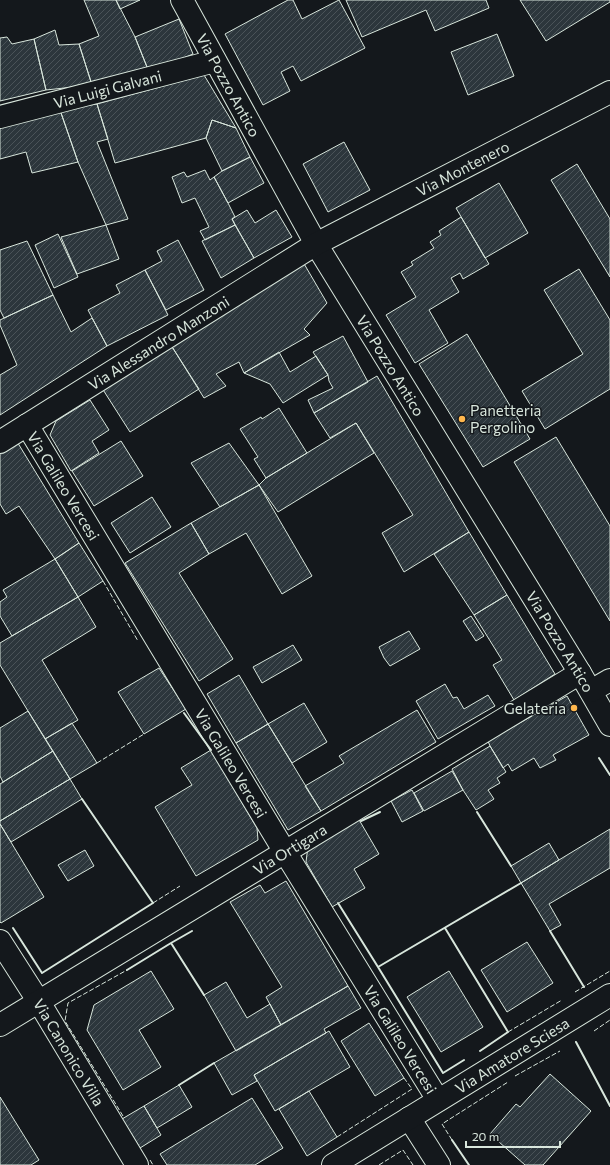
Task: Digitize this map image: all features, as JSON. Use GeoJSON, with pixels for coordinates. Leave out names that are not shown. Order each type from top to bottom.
{"type":"FeatureCollection","features":[{"type":"Feature","properties":{"kind":"street","name":"Via Pozzo Antico"},"geometry":{"type":"LineString","coordinates":[[182,0],[316,244],[580,672],[610,724]]}},
{"type":"Feature","properties":{"kind":"street","name":"Via Luigi Galvani"},"geometry":{"type":"LineString","coordinates":[[0,117],[215,61]]}},
{"type":"Feature","properties":{"kind":"street","name":"Via Montenero"},"geometry":{"type":"LineString","coordinates":[[316,244],[610,92]]}},
{"type":"Feature","properties":{"kind":"street","name":"Via Alessandro Manzoni"},"geometry":{"type":"LineString","coordinates":[[0,442],[316,244]]}},
{"type":"Feature","properties":{"kind":"street","name":"Via Galileo Vercesi"},"geometry":{"type":"LineString","coordinates":[[26,425],[285,852],[438,1100]]}},
{"type":"Feature","properties":{"kind":"street","name":"Via Ortigara"},"geometry":{"type":"LineString","coordinates":[[0,1025],[580,672]]}},
{"type":"Feature","properties":{"kind":"street"},"geometry":{"type":"LineString","coordinates":[[591,692],[610,680]]}},
{"type":"Feature","properties":{"kind":"street","name":"Via Canonico Villa"},"geometry":{"type":"LineString","coordinates":[[0,941],[39,1002],[137,1165]]}},
{"type":"Feature","properties":{"kind":"street","name":"Via Amatore Sciesa"},"geometry":{"type":"LineString","coordinates":[[333,1165],[610,995]]}},
{"type":"Feature","properties":{"kind":"street"},"geometry":{"type":"LineString","coordinates":[[409,1118],[439,1165]]}},
{"type":"Feature","properties":{"kind":"building"},"geometry":{"type":"Polygon","coordinates":[[[84,0],[116,0],[135,37],[149,72],[92,85],[79,44],[99,36],[84,0]]]}},
{"type":"Feature","properties":{"kind":"building"},"geometry":{"type":"Polygon","coordinates":[[[116,0],[140,0],[120,9],[116,0]]]}},
{"type":"Feature","properties":{"kind":"building"},"geometry":{"type":"Polygon","coordinates":[[[288,0],[293,0],[302,19],[339,0],[365,48],[301,81],[293,66],[281,72],[290,91],[263,105],[225,34],[288,0]]]}},
{"type":"Feature","properties":{"kind":"building"},"geometry":{"type":"Polygon","coordinates":[[[346,0],[486,0],[489,8],[435,31],[426,10],[362,37],[346,0]]]}},
{"type":"Feature","properties":{"kind":"building"},"geometry":{"type":"Polygon","coordinates":[[[520,0],[610,0],[610,2],[546,41],[520,0]]]}},
{"type":"Feature","properties":{"kind":"building"},"geometry":{"type":"Polygon","coordinates":[[[179,19],[193,54],[149,72],[135,37],[179,19]]]}},
{"type":"Feature","properties":{"kind":"building"},"geometry":{"type":"Polygon","coordinates":[[[55,30],[59,45],[79,44],[92,85],[46,90],[34,39],[55,30]]]}},
{"type":"Feature","properties":{"kind":"building"},"geometry":{"type":"Polygon","coordinates":[[[497,34],[514,76],[468,95],[451,52],[497,34]]]}},
{"type":"Feature","properties":{"kind":"building"},"geometry":{"type":"Polygon","coordinates":[[[7,37],[12,44],[34,39],[46,90],[0,101],[0,38],[7,37]]]}},
{"type":"Feature","properties":{"kind":"building"},"geometry":{"type":"Polygon","coordinates":[[[204,75],[236,128],[212,120],[206,138],[115,163],[97,104],[204,75]]]}},
{"type":"Feature","properties":{"kind":"building"},"geometry":{"type":"Polygon","coordinates":[[[97,104],[108,139],[97,142],[128,219],[106,225],[78,162],[60,110],[97,104]]]}},
{"type":"Feature","properties":{"kind":"building"},"geometry":{"type":"Polygon","coordinates":[[[60,110],[78,162],[32,173],[26,152],[0,159],[0,126],[60,110]]]}},
{"type":"Feature","properties":{"kind":"building"},"geometry":{"type":"Polygon","coordinates":[[[212,120],[236,128],[250,157],[222,171],[206,138],[212,120]]]}},
{"type":"Feature","properties":{"kind":"building"},"geometry":{"type":"Polygon","coordinates":[[[344,142],[370,190],[328,212],[303,164],[344,142]]]}},
{"type":"Feature","properties":{"kind":"building"},"geometry":{"type":"Polygon","coordinates":[[[250,157],[264,183],[228,203],[214,177],[222,171],[250,157]]]}},
{"type":"Feature","properties":{"kind":"building"},"geometry":{"type":"Polygon","coordinates":[[[577,164],[610,219],[610,277],[551,180],[577,164]]]}},
{"type":"Feature","properties":{"kind":"building"},"geometry":{"type":"Polygon","coordinates":[[[205,170],[210,180],[214,177],[235,217],[232,219],[235,225],[205,240],[200,231],[209,227],[195,198],[182,203],[172,177],[184,172],[187,177],[205,170]]]}},
{"type":"Feature","properties":{"kind":"building"},"geometry":{"type":"Polygon","coordinates":[[[499,183],[528,233],[485,258],[456,208],[499,183]]]}},
{"type":"Feature","properties":{"kind":"building"},"geometry":{"type":"Polygon","coordinates":[[[247,210],[255,223],[276,210],[292,237],[254,258],[232,219],[247,210]]]}},
{"type":"Feature","properties":{"kind":"building"},"geometry":{"type":"Polygon","coordinates":[[[461,217],[489,264],[463,279],[460,273],[451,278],[459,292],[429,310],[448,343],[415,363],[386,315],[416,297],[401,272],[413,265],[411,262],[434,248],[430,242],[441,235],[439,231],[461,217]]]}},
{"type":"Feature","properties":{"kind":"building"},"geometry":{"type":"Polygon","coordinates":[[[106,225],[119,259],[77,274],[61,237],[106,225]]]}},
{"type":"Feature","properties":{"kind":"building"},"geometry":{"type":"Polygon","coordinates":[[[235,225],[254,258],[221,278],[202,241],[235,225]]]}},
{"type":"Feature","properties":{"kind":"building"},"geometry":{"type":"Polygon","coordinates":[[[58,234],[78,277],[54,288],[35,245],[58,234]]]}},
{"type":"Feature","properties":{"kind":"building"},"geometry":{"type":"Polygon","coordinates":[[[178,240],[204,290],[166,310],[145,270],[162,261],[157,251],[178,240]]]}},
{"type":"Feature","properties":{"kind":"building"},"geometry":{"type":"Polygon","coordinates":[[[27,241],[53,295],[4,318],[0,310],[0,250],[27,241]]]}},
{"type":"Feature","properties":{"kind":"building"},"geometry":{"type":"Polygon","coordinates":[[[303,262],[327,303],[304,329],[310,335],[244,373],[239,362],[216,374],[226,386],[204,398],[169,342],[303,262]]]}},
{"type":"Feature","properties":{"kind":"building"},"geometry":{"type":"Polygon","coordinates":[[[579,269],[610,320],[610,389],[545,429],[522,391],[583,354],[544,290],[579,269]]]}},
{"type":"Feature","properties":{"kind":"building"},"geometry":{"type":"Polygon","coordinates":[[[145,270],[168,315],[107,346],[88,310],[120,293],[116,285],[145,270]]]}},
{"type":"Feature","properties":{"kind":"building"},"geometry":{"type":"Polygon","coordinates":[[[53,295],[71,332],[92,318],[107,346],[0,415],[0,375],[17,365],[0,325],[0,320],[53,295]]]}},
{"type":"Feature","properties":{"kind":"building"},"geometry":{"type":"Polygon","coordinates":[[[467,334],[530,439],[483,467],[419,364],[467,334]]]}},
{"type":"Feature","properties":{"kind":"building"},"geometry":{"type":"Polygon","coordinates":[[[343,336],[368,382],[314,413],[308,400],[333,388],[329,381],[328,375],[313,352],[343,336]]]}},
{"type":"Feature","properties":{"kind":"building"},"geometry":{"type":"Polygon","coordinates":[[[169,342],[199,389],[130,432],[100,385],[169,342]]]}},
{"type":"Feature","properties":{"kind":"building"},"geometry":{"type":"Polygon","coordinates":[[[279,352],[290,372],[316,356],[328,375],[283,403],[270,384],[244,373],[279,352]]]}},
{"type":"Feature","properties":{"kind":"building"},"geometry":{"type":"Polygon","coordinates":[[[377,376],[469,532],[404,572],[382,533],[413,515],[356,423],[330,438],[314,413],[377,376]]]}},
{"type":"Feature","properties":{"kind":"building"},"geometry":{"type":"Polygon","coordinates":[[[90,400],[109,430],[92,441],[99,453],[71,471],[50,435],[56,421],[90,400]]]}},
{"type":"Feature","properties":{"kind":"building"},"geometry":{"type":"Polygon","coordinates":[[[279,408],[307,453],[266,478],[254,459],[258,457],[240,429],[261,417],[262,419],[279,408]]]}},
{"type":"Feature","properties":{"kind":"building"},"geometry":{"type":"Polygon","coordinates":[[[356,423],[374,453],[278,512],[259,485],[266,478],[356,423]]]}},
{"type":"Feature","properties":{"kind":"building"},"geometry":{"type":"Polygon","coordinates":[[[556,437],[610,526],[610,621],[514,462],[556,437]]]}},
{"type":"Feature","properties":{"kind":"building"},"geometry":{"type":"Polygon","coordinates":[[[16,440],[79,543],[55,559],[19,506],[6,514],[0,504],[0,450],[16,440]]]}},
{"type":"Feature","properties":{"kind":"building"},"geometry":{"type":"Polygon","coordinates":[[[121,441],[143,476],[94,506],[72,471],[121,441]]]}},
{"type":"Feature","properties":{"kind":"building"},"geometry":{"type":"Polygon","coordinates":[[[229,443],[259,485],[220,507],[191,463],[229,443]]]}},
{"type":"Feature","properties":{"kind":"building"},"geometry":{"type":"Polygon","coordinates":[[[259,485],[312,576],[282,594],[246,533],[209,554],[191,523],[259,485]]]}},
{"type":"Feature","properties":{"kind":"building"},"geometry":{"type":"Polygon","coordinates":[[[152,497],[171,527],[130,553],[111,523],[152,497]]]}},
{"type":"Feature","properties":{"kind":"building"},"geometry":{"type":"Polygon","coordinates":[[[191,523],[209,554],[179,573],[233,659],[199,681],[125,563],[191,523]]]}},
{"type":"Feature","properties":{"kind":"building"},"geometry":{"type":"Polygon","coordinates":[[[469,532],[507,595],[474,615],[434,554],[469,532]]]}},
{"type":"Feature","properties":{"kind":"building"},"geometry":{"type":"Polygon","coordinates":[[[79,543],[103,581],[78,597],[55,559],[79,543]]]}},
{"type":"Feature","properties":{"kind":"building"},"geometry":{"type":"Polygon","coordinates":[[[55,559],[78,597],[12,636],[0,616],[0,602],[7,597],[3,590],[55,559]]]}},
{"type":"Feature","properties":{"kind":"building"},"geometry":{"type":"Polygon","coordinates":[[[507,595],[555,674],[514,700],[493,665],[502,660],[474,615],[507,595]]]}},
{"type":"Feature","properties":{"kind":"building"},"geometry":{"type":"Polygon","coordinates":[[[78,597],[96,627],[42,660],[78,720],[45,739],[0,665],[0,643],[78,597]]]}},
{"type":"Feature","properties":{"kind":"building"},"geometry":{"type":"Polygon","coordinates":[[[471,616],[484,636],[476,641],[463,621],[471,616]]]}},
{"type":"Feature","properties":{"kind":"building"},"geometry":{"type":"Polygon","coordinates":[[[409,631],[420,649],[390,666],[379,647],[409,631]]]}},
{"type":"Feature","properties":{"kind":"building"},"geometry":{"type":"Polygon","coordinates":[[[293,645],[302,660],[262,683],[253,667],[293,645]]]}},
{"type":"Feature","properties":{"kind":"building"},"geometry":{"type":"Polygon","coordinates":[[[159,668],[186,709],[144,734],[118,692],[159,668]]]}},
{"type":"Feature","properties":{"kind":"building"},"geometry":{"type":"Polygon","coordinates":[[[239,675],[268,724],[236,743],[207,694],[239,675]]]}},
{"type":"Feature","properties":{"kind":"building"},"geometry":{"type":"Polygon","coordinates":[[[445,684],[453,698],[457,697],[464,709],[488,695],[495,706],[438,739],[416,701],[445,684]]]}},
{"type":"Feature","properties":{"kind":"building"},"geometry":{"type":"Polygon","coordinates":[[[567,696],[589,735],[553,755],[556,760],[540,768],[534,758],[512,771],[508,764],[503,768],[488,741],[567,696]]]}},
{"type":"Feature","properties":{"kind":"building"},"geometry":{"type":"Polygon","coordinates":[[[304,703],[327,742],[292,763],[268,724],[304,703]]]}},
{"type":"Feature","properties":{"kind":"building"},"geometry":{"type":"Polygon","coordinates":[[[417,710],[436,742],[321,811],[305,786],[344,763],[339,756],[417,710]]]}},
{"type":"Feature","properties":{"kind":"building"},"geometry":{"type":"Polygon","coordinates":[[[28,711],[53,751],[3,782],[0,776],[0,728],[28,711]]]}},
{"type":"Feature","properties":{"kind":"building"},"geometry":{"type":"Polygon","coordinates":[[[72,723],[97,763],[70,779],[45,739],[72,723]]]}},
{"type":"Feature","properties":{"kind":"building"},"geometry":{"type":"Polygon","coordinates":[[[268,724],[321,811],[288,830],[236,743],[268,724]]]}},
{"type":"Feature","properties":{"kind":"building"},"geometry":{"type":"Polygon","coordinates":[[[490,746],[506,772],[497,778],[500,783],[488,790],[494,799],[476,810],[452,769],[490,746]]]}},
{"type":"Feature","properties":{"kind":"building"},"geometry":{"type":"Polygon","coordinates":[[[211,750],[257,828],[258,840],[196,876],[155,807],[192,785],[181,768],[211,750]]]}},
{"type":"Feature","properties":{"kind":"building"},"geometry":{"type":"Polygon","coordinates":[[[53,751],[70,779],[0,821],[0,784],[53,751]]]}},
{"type":"Feature","properties":{"kind":"building"},"geometry":{"type":"Polygon","coordinates":[[[452,771],[463,790],[424,811],[414,793],[452,771]]]}},
{"type":"Feature","properties":{"kind":"building"},"geometry":{"type":"Polygon","coordinates":[[[70,779],[82,799],[11,842],[0,824],[0,821],[70,779]]]}},
{"type":"Feature","properties":{"kind":"building"},"geometry":{"type":"Polygon","coordinates":[[[412,790],[423,811],[402,822],[391,801],[412,790]]]}},
{"type":"Feature","properties":{"kind":"building"},"geometry":{"type":"Polygon","coordinates":[[[358,818],[379,854],[354,869],[365,888],[332,907],[306,862],[308,846],[358,818]]]}},
{"type":"Feature","properties":{"kind":"building"},"geometry":{"type":"Polygon","coordinates":[[[0,824],[44,897],[1,923],[0,922],[0,824]]]}},
{"type":"Feature","properties":{"kind":"building"},"geometry":{"type":"Polygon","coordinates":[[[610,829],[610,868],[549,904],[561,925],[550,931],[521,883],[610,829]]]}},
{"type":"Feature","properties":{"kind":"building"},"geometry":{"type":"Polygon","coordinates":[[[549,843],[559,860],[521,883],[511,866],[549,843]]]}},
{"type":"Feature","properties":{"kind":"building"},"geometry":{"type":"Polygon","coordinates":[[[85,850],[94,866],[68,881],[58,865],[85,850]]]}},
{"type":"Feature","properties":{"kind":"building"},"geometry":{"type":"Polygon","coordinates":[[[286,881],[348,986],[281,1025],[266,997],[282,987],[230,902],[260,885],[265,893],[286,881]]]}},
{"type":"Feature","properties":{"kind":"building"},"geometry":{"type":"Polygon","coordinates":[[[527,942],[553,983],[507,1012],[481,970],[527,942]]]}},
{"type":"Feature","properties":{"kind":"building"},"geometry":{"type":"Polygon","coordinates":[[[151,971],[174,1009],[139,1030],[161,1067],[123,1090],[87,1030],[94,1005],[151,971]]]}},
{"type":"Feature","properties":{"kind":"building"},"geometry":{"type":"Polygon","coordinates":[[[449,971],[483,1027],[441,1052],[407,997],[449,971]]]}},
{"type":"Feature","properties":{"kind":"building"},"geometry":{"type":"Polygon","coordinates":[[[226,982],[247,1018],[270,1004],[281,1025],[236,1051],[204,995],[226,982]]]}},
{"type":"Feature","properties":{"kind":"building"},"geometry":{"type":"Polygon","coordinates":[[[348,986],[361,1008],[324,1029],[326,1033],[254,1075],[257,1081],[232,1095],[214,1063],[348,986]]]}},
{"type":"Feature","properties":{"kind":"building"},"geometry":{"type":"Polygon","coordinates":[[[369,1023],[404,1078],[375,1096],[341,1041],[369,1023]]]}},
{"type":"Feature","properties":{"kind":"building"},"geometry":{"type":"Polygon","coordinates":[[[329,1031],[350,1067],[275,1111],[254,1075],[329,1031]]]}},
{"type":"Feature","properties":{"kind":"building"},"geometry":{"type":"Polygon","coordinates":[[[550,1074],[591,1111],[543,1165],[525,1165],[490,1134],[516,1104],[520,1107],[550,1074]]]}},
{"type":"Feature","properties":{"kind":"building"},"geometry":{"type":"Polygon","coordinates":[[[179,1085],[192,1107],[157,1128],[144,1106],[179,1085]]]}},
{"type":"Feature","properties":{"kind":"building"},"geometry":{"type":"Polygon","coordinates":[[[309,1091],[337,1137],[307,1156],[279,1109],[309,1091]]]}},
{"type":"Feature","properties":{"kind":"building"},"geometry":{"type":"Polygon","coordinates":[[[0,1097],[39,1160],[31,1165],[0,1165],[0,1097]]]}},
{"type":"Feature","properties":{"kind":"building"},"geometry":{"type":"Polygon","coordinates":[[[252,1098],[283,1148],[255,1165],[167,1165],[160,1154],[252,1098]]]}},
{"type":"Feature","properties":{"kind":"building"},"geometry":{"type":"Polygon","coordinates":[[[144,1106],[161,1135],[140,1148],[122,1119],[144,1106]]]}},
{"type":"Feature","properties":{"kind":"fence"},"geometry":{"type":"LineString","coordinates":[[103,581],[138,641]]}},
{"type":"Feature","properties":{"kind":"fence"},"geometry":{"type":"LineString","coordinates":[[97,763],[144,734]]}},
{"type":"Feature","properties":{"kind":"fence"},"geometry":{"type":"LineString","coordinates":[[153,903],[180,886]]}},
{"type":"Feature","properties":{"kind":"fence"},"geometry":{"type":"LineString","coordinates":[[123,1116],[65,1021],[68,1003],[127,970]]}},
{"type":"Feature","properties":{"kind":"fence"},"geometry":{"type":"LineString","coordinates":[[575,992],[610,971]]}},
{"type":"Feature","properties":{"kind":"fence"},"geometry":{"type":"LineString","coordinates":[[508,1032],[562,1000]]}},
{"type":"Feature","properties":{"kind":"fence"},"geometry":{"type":"LineString","coordinates":[[594,1031],[610,1020]]}},
{"type":"Feature","properties":{"kind":"fence"},"geometry":{"type":"LineString","coordinates":[[515,1076],[560,1051]]}},
{"type":"Feature","properties":{"kind":"fence"},"geometry":{"type":"LineString","coordinates":[[337,1137],[412,1089],[404,1078]]}},
{"type":"Feature","properties":{"kind":"fence"},"geometry":{"type":"LineString","coordinates":[[452,1140],[442,1124],[508,1082]]}},
{"type":"Feature","properties":{"kind":"fence"},"geometry":{"type":"LineString","coordinates":[[379,1165],[403,1150],[413,1165]]}},
{"type":"Feature","properties":{"kind":"fence"},"geometry":{"type":"LineString","coordinates":[[150,1160],[153,1165]]}},
{"type":"Feature","properties":{"kind":"wall"},"geometry":{"type":"LineString","coordinates":[[184,713],[211,750]]}},
{"type":"Feature","properties":{"kind":"wall"},"geometry":{"type":"LineString","coordinates":[[599,758],[610,775]]}},
{"type":"Feature","properties":{"kind":"wall"},"geometry":{"type":"LineString","coordinates":[[13,928],[42,973],[153,903],[82,799]]}},
{"type":"Feature","properties":{"kind":"wall"},"geometry":{"type":"LineString","coordinates":[[361,821],[380,812]]}},
{"type":"Feature","properties":{"kind":"wall"},"geometry":{"type":"LineString","coordinates":[[477,812],[511,866]]}},
{"type":"Feature","properties":{"kind":"wall"},"geometry":{"type":"LineString","coordinates":[[338,903],[378,967],[521,883]]}},
{"type":"Feature","properties":{"kind":"wall"},"geometry":{"type":"LineString","coordinates":[[445,928],[508,1032],[480,1051]]}},
{"type":"Feature","properties":{"kind":"wall"},"geometry":{"type":"LineString","coordinates":[[192,931],[171,943],[204,995]]}},
{"type":"Feature","properties":{"kind":"wall"},"geometry":{"type":"LineString","coordinates":[[550,931],[584,987]]}},
{"type":"Feature","properties":{"kind":"wall"},"geometry":{"type":"LineString","coordinates":[[127,970],[171,943]]}},
{"type":"Feature","properties":{"kind":"wall"},"geometry":{"type":"LineString","coordinates":[[378,967],[443,1073],[464,1060]]}},
{"type":"Feature","properties":{"kind":"wall"},"geometry":{"type":"LineString","coordinates":[[576,1042],[610,1106]]}},
{"type":"Feature","properties":{"kind":"wall"},"geometry":{"type":"LineString","coordinates":[[179,1085],[214,1063]]}},
{"type":"Feature","properties":{"kind":"wall"},"geometry":{"type":"LineString","coordinates":[[452,1140],[469,1165]]}},
{"type":"Feature","properties":{"kind":"place","name":"Panetteria Pergolino"},"geometry":{"type":"Point","coordinates":[462,419]}},
{"type":"Feature","properties":{"kind":"place","name":"Gelateria"},"geometry":{"type":"Point","coordinates":[574,708]}}]}
